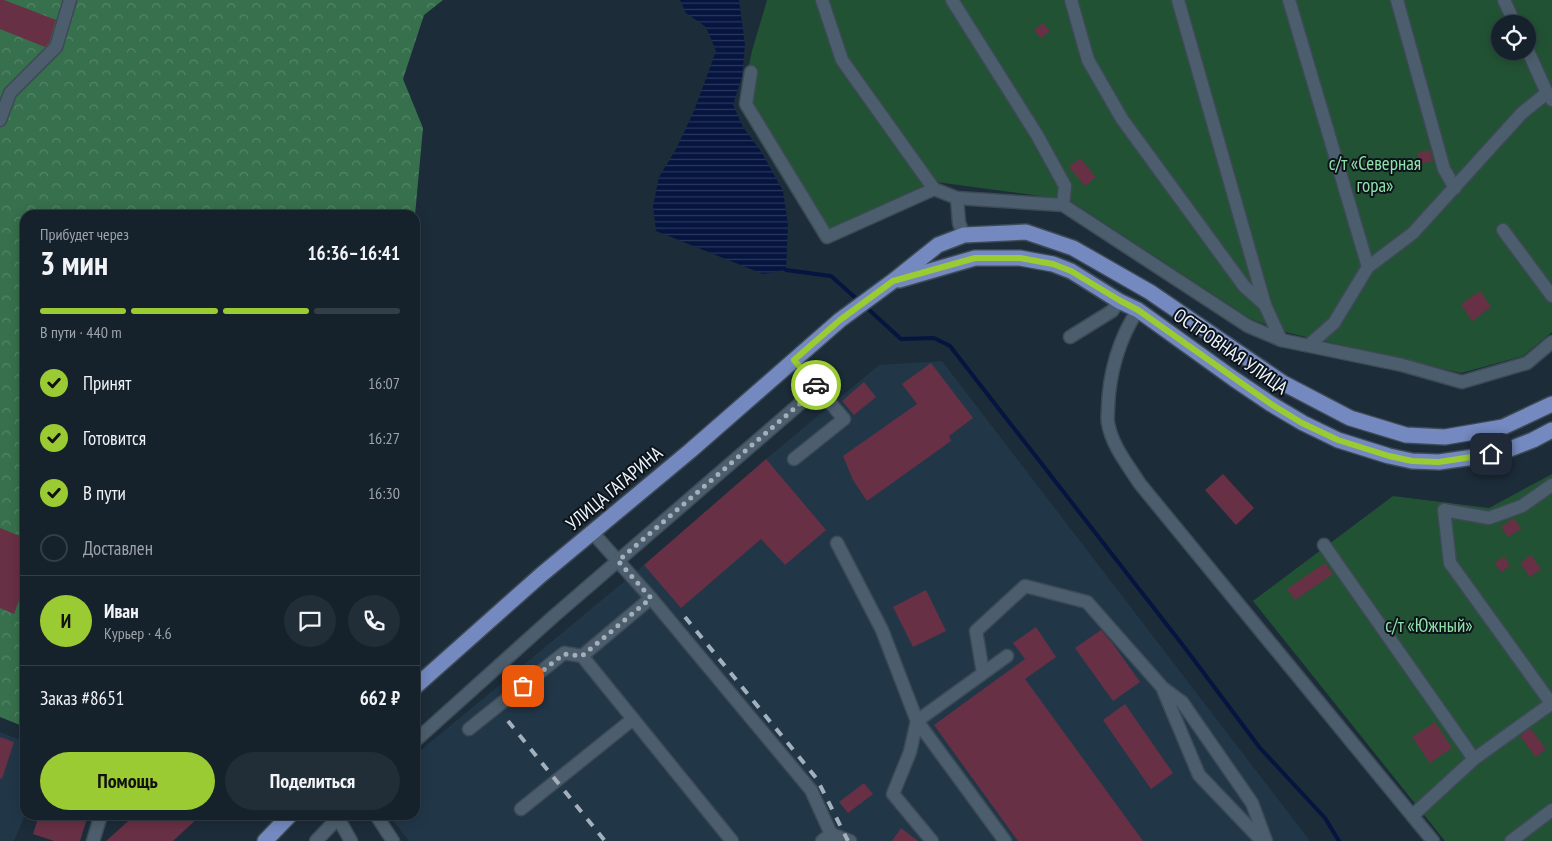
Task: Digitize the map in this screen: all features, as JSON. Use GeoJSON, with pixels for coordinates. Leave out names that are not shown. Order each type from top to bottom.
{"type":"FeatureCollection","features":[{"type":"Feature","properties":{"kind":"main road","name":"ОСТРОВНАЯ УЛИЦА"},"geometry":{"type":"LineString","coordinates":[[893,281],[938,245],[964,235],[1026,232],[1073,248],[1150,292],[1283,383],[1350,418],[1406,434],[1445,436],[1503,427],[1552,404]]}},
{"type":"Feature","properties":{"kind":"main road","name":"ОСТРОВНАЯ УЛИЦА"},"geometry":{"type":"LineString","coordinates":[[893,281],[975,258],[1020,258],[1053,264],[1071,271],[1138,310],[1234,379],[1302,423],[1338,440],[1389,456],[1412,461],[1439,462],[1481,456],[1502,452],[1552,430]]}},
{"type":"Feature","properties":{"kind":"main road","name":"УЛИЦА ГАГАРИНА"},"geometry":{"type":"LineString","coordinates":[[420,683],[541,575],[690,451],[840,320],[893,281]]}},
{"type":"Feature","properties":{"kind":"main road"},"geometry":{"type":"LineString","coordinates":[[265,841],[285,820]]}},
{"type":"Feature","properties":{"kind":"street"},"geometry":{"type":"LineString","coordinates":[[0,120],[10,93],[56,48],[70,0]]}},
{"type":"Feature","properties":{"kind":"street"},"geometry":{"type":"LineString","coordinates":[[822,0],[842,60],[934,190],[957,198],[1063,205],[1248,326],[1281,340],[1402,365],[1462,382],[1527,363],[1552,342]]}},
{"type":"Feature","properties":{"kind":"street"},"geometry":{"type":"LineString","coordinates":[[952,0],[1037,135],[1065,186],[1063,205]]}},
{"type":"Feature","properties":{"kind":"street"},"geometry":{"type":"LineString","coordinates":[[1071,0],[1088,60],[1122,119],[1244,286],[1265,305]]}},
{"type":"Feature","properties":{"kind":"street"},"geometry":{"type":"LineString","coordinates":[[1178,0],[1265,305],[1281,340]]}},
{"type":"Feature","properties":{"kind":"street"},"geometry":{"type":"LineString","coordinates":[[1290,0],[1368,267]]}},
{"type":"Feature","properties":{"kind":"street"},"geometry":{"type":"LineString","coordinates":[[1397,0],[1444,170],[1455,188]]}},
{"type":"Feature","properties":{"kind":"street"},"geometry":{"type":"LineString","coordinates":[[1504,0],[1511,15]]}},
{"type":"Feature","properties":{"kind":"street"},"geometry":{"type":"LineString","coordinates":[[1309,345],[1334,323],[1368,267],[1412,234],[1522,113],[1550,96],[1532,60]]}},
{"type":"Feature","properties":{"kind":"street"},"geometry":{"type":"LineString","coordinates":[[750,72],[746,104],[828,236],[934,190]]}},
{"type":"Feature","properties":{"kind":"street"},"geometry":{"type":"LineString","coordinates":[[957,198],[959,223],[964,235]]}},
{"type":"Feature","properties":{"kind":"street"},"geometry":{"type":"LineString","coordinates":[[1503,230],[1552,296]]}},
{"type":"Feature","properties":{"kind":"street"},"geometry":{"type":"LineString","coordinates":[[1070,337],[1112,310],[1119,300]]}},
{"type":"Feature","properties":{"kind":"street"},"geometry":{"type":"LineString","coordinates":[[1138,310],[1130,321],[1117,354],[1109,393],[1108,423],[1116,447],[1140,484],[1434,841]]}},
{"type":"Feature","properties":{"kind":"street"},"geometry":{"type":"LineString","coordinates":[[794,360],[844,419],[794,459]]}},
{"type":"Feature","properties":{"kind":"street"},"geometry":{"type":"LineString","coordinates":[[420,737],[618,561],[818,388]]}},
{"type":"Feature","properties":{"kind":"street"},"geometry":{"type":"LineString","coordinates":[[1413,814],[1474,759],[1551,703],[1450,563],[1444,510],[1489,518],[1522,506],[1552,485]]}},
{"type":"Feature","properties":{"kind":"street"},"geometry":{"type":"LineString","coordinates":[[592,532],[651,598],[811,790],[827,838],[850,841]]}},
{"type":"Feature","properties":{"kind":"street"},"geometry":{"type":"LineString","coordinates":[[838,543],[882,630],[917,720],[1005,841]]}},
{"type":"Feature","properties":{"kind":"street"},"geometry":{"type":"LineString","coordinates":[[1324,545],[1474,759]]}},
{"type":"Feature","properties":{"kind":"street"},"geometry":{"type":"LineString","coordinates":[[983,673],[976,631],[1025,586],[1087,602],[1162,687],[1182,702],[1252,803],[1264,841]]}},
{"type":"Feature","properties":{"kind":"street"},"geometry":{"type":"LineString","coordinates":[[582,656],[651,598]]}},
{"type":"Feature","properties":{"kind":"street"},"geometry":{"type":"LineString","coordinates":[[469,729],[564,654],[582,656],[732,841]]}},
{"type":"Feature","properties":{"kind":"street"},"geometry":{"type":"LineString","coordinates":[[932,841],[893,794],[910,752],[917,720],[1007,656]]}},
{"type":"Feature","properties":{"kind":"street"},"geometry":{"type":"LineString","coordinates":[[1162,687],[1199,775],[1264,841]]}},
{"type":"Feature","properties":{"kind":"street"},"geometry":{"type":"LineString","coordinates":[[521,809],[633,719]]}},
{"type":"Feature","properties":{"kind":"street"},"geometry":{"type":"LineString","coordinates":[[1511,841],[1552,810]]}},
{"type":"Feature","properties":{"kind":"street"},"geometry":{"type":"LineString","coordinates":[[93,841],[99,820]]}},
{"type":"Feature","properties":{"kind":"street"},"geometry":{"type":"LineString","coordinates":[[316,841],[334,820]]}},
{"type":"Feature","properties":{"kind":"street"},"geometry":{"type":"LineString","coordinates":[[339,820],[351,841]]}},
{"type":"Feature","properties":{"kind":"street"},"geometry":{"type":"LineString","coordinates":[[379,820],[393,841]]}},
{"type":"Feature","properties":{"kind":"shaded area"},"geometry":{"type":"Polygon","coordinates":[[[942,361],[1310,841],[409,841],[393,820],[420,820],[420,751],[644,565],[766,459],[879,365],[942,361]]]}},
{"type":"Feature","properties":{"kind":"shaded area"},"geometry":{"type":"Polygon","coordinates":[[[0,732],[20,740],[20,820],[23,820],[14,841],[0,841],[0,732]]]}},
{"type":"Feature","properties":{"kind":"green space"},"geometry":{"type":"Polygon","coordinates":[[[0,0],[443,0],[424,15],[403,79],[423,128],[415,210],[20,210],[20,725],[0,717],[0,0]]]}},
{"type":"Feature","properties":{"kind":"green space","name":"с/т «Северная гора»"},"geometry":{"type":"Polygon","coordinates":[[[767,0],[1552,0],[1552,332],[1523,356],[1461,373],[1289,333],[1251,319],[1069,200],[936,182],[819,236],[740,105],[752,51],[767,0]]]}},
{"type":"Feature","properties":{"kind":"green space","name":"с/т «Южный»"},"geometry":{"type":"Polygon","coordinates":[[[1552,474],[1552,841],[1445,841],[1253,601],[1393,496],[1489,508],[1552,474]]]}},
{"type":"Feature","properties":{"kind":"water"},"geometry":{"type":"Polygon","coordinates":[[[680,0],[739,0],[745,45],[742,76],[733,105],[743,127],[762,153],[783,191],[788,225],[786,270],[763,274],[656,231],[653,206],[659,177],[676,149],[694,111],[716,51],[706,27],[686,13],[680,0]]]}},
{"type":"Feature","properties":{"kind":"building"},"geometry":{"type":"Polygon","coordinates":[[[0,0],[56,20],[49,43],[45,47],[0,29],[0,0]]]}},
{"type":"Feature","properties":{"kind":"building"},"geometry":{"type":"Polygon","coordinates":[[[1043,23],[1050,31],[1041,38],[1034,30],[1043,23]]]}},
{"type":"Feature","properties":{"kind":"building"},"geometry":{"type":"Polygon","coordinates":[[[1430,150],[1433,161],[1419,164],[1417,153],[1430,150]]]}},
{"type":"Feature","properties":{"kind":"building"},"geometry":{"type":"Polygon","coordinates":[[[1080,158],[1096,177],[1085,186],[1069,167],[1080,158]]]}},
{"type":"Feature","properties":{"kind":"building"},"geometry":{"type":"Polygon","coordinates":[[[1480,291],[1491,307],[1472,321],[1461,304],[1480,291]]]}},
{"type":"Feature","properties":{"kind":"building"},"geometry":{"type":"Polygon","coordinates":[[[931,363],[973,418],[949,436],[951,441],[867,501],[853,480],[843,456],[917,404],[902,384],[931,363]]]}},
{"type":"Feature","properties":{"kind":"building"},"geometry":{"type":"Polygon","coordinates":[[[864,382],[876,397],[854,415],[842,401],[864,382]]]}},
{"type":"Feature","properties":{"kind":"building"},"geometry":{"type":"Polygon","coordinates":[[[766,459],[826,530],[785,565],[761,539],[681,608],[644,565],[766,459]]]}},
{"type":"Feature","properties":{"kind":"building"},"geometry":{"type":"Polygon","coordinates":[[[1223,474],[1254,508],[1236,525],[1205,490],[1223,474]]]}},
{"type":"Feature","properties":{"kind":"building"},"geometry":{"type":"Polygon","coordinates":[[[1514,518],[1521,529],[1508,537],[1501,527],[1514,518]]]}},
{"type":"Feature","properties":{"kind":"building"},"geometry":{"type":"Polygon","coordinates":[[[0,528],[20,536],[20,598],[14,614],[0,608],[0,528]]]}},
{"type":"Feature","properties":{"kind":"building"},"geometry":{"type":"Polygon","coordinates":[[[1531,555],[1541,569],[1530,577],[1520,563],[1531,555]]]}},
{"type":"Feature","properties":{"kind":"building"},"geometry":{"type":"Polygon","coordinates":[[[1504,556],[1510,566],[1501,572],[1495,563],[1504,556]]]}},
{"type":"Feature","properties":{"kind":"building"},"geometry":{"type":"Polygon","coordinates":[[[1325,563],[1333,574],[1295,600],[1287,589],[1325,563]]]}},
{"type":"Feature","properties":{"kind":"building"},"geometry":{"type":"Polygon","coordinates":[[[926,590],[946,631],[913,647],[893,607],[926,590]]]}},
{"type":"Feature","properties":{"kind":"building"},"geometry":{"type":"Polygon","coordinates":[[[1036,627],[1056,657],[1025,679],[1143,841],[1018,841],[934,725],[1025,659],[1013,643],[1036,627]]]}},
{"type":"Feature","properties":{"kind":"building"},"geometry":{"type":"Polygon","coordinates":[[[1101,630],[1140,682],[1113,701],[1075,648],[1101,630]]]}},
{"type":"Feature","properties":{"kind":"building"},"geometry":{"type":"Polygon","coordinates":[[[1125,704],[1173,773],[1151,789],[1103,720],[1125,704]]]}},
{"type":"Feature","properties":{"kind":"building"},"geometry":{"type":"Polygon","coordinates":[[[1435,722],[1452,748],[1430,763],[1412,737],[1435,722]]]}},
{"type":"Feature","properties":{"kind":"building"},"geometry":{"type":"Polygon","coordinates":[[[1530,728],[1546,749],[1536,757],[1520,736],[1530,728]]]}},
{"type":"Feature","properties":{"kind":"building"},"geometry":{"type":"Polygon","coordinates":[[[0,737],[14,742],[2,779],[0,778],[0,737]]]}},
{"type":"Feature","properties":{"kind":"building"},"geometry":{"type":"Polygon","coordinates":[[[864,783],[873,794],[848,813],[839,802],[864,783]]]}},
{"type":"Feature","properties":{"kind":"building"},"geometry":{"type":"Polygon","coordinates":[[[37,820],[86,820],[80,841],[54,841],[33,834],[37,820]]]}},
{"type":"Feature","properties":{"kind":"building"},"geometry":{"type":"Polygon","coordinates":[[[129,820],[196,820],[173,841],[106,841],[129,820]]]}},
{"type":"Feature","properties":{"kind":"building"},"geometry":{"type":"Polygon","coordinates":[[[901,828],[918,841],[892,841],[901,828]]]}},
{"type":"Feature","properties":{"kind":"waterway"},"geometry":{"type":"LineString","coordinates":[[786,270],[831,276],[859,301]]}},
{"type":"Feature","properties":{"kind":"waterway"},"geometry":{"type":"LineString","coordinates":[[866,307],[901,339],[934,338],[950,346],[1185,648],[1260,748],[1325,818],[1339,841]]}},
{"type":"Feature","properties":{"kind":"railway"},"geometry":{"type":"LineString","coordinates":[[685,617],[817,779],[848,841]]}},
{"type":"Feature","properties":{"kind":"railway"},"geometry":{"type":"LineString","coordinates":[[508,721],[605,841]]}},
{"type":"Feature","properties":{"kind":"way so far"},"geometry":{"type":"LineString","coordinates":[[523,686],[564,654],[582,656],[651,598],[618,561],[818,388],[816,385]]}},
{"type":"Feature","properties":{"kind":"route"},"geometry":{"type":"LineString","coordinates":[[816,385],[794,360],[840,320],[893,281],[975,258],[1020,258],[1053,264],[1071,271],[1138,310],[1271,404],[1302,423],[1338,440],[1412,461],[1439,462],[1491,454]]}}]}
